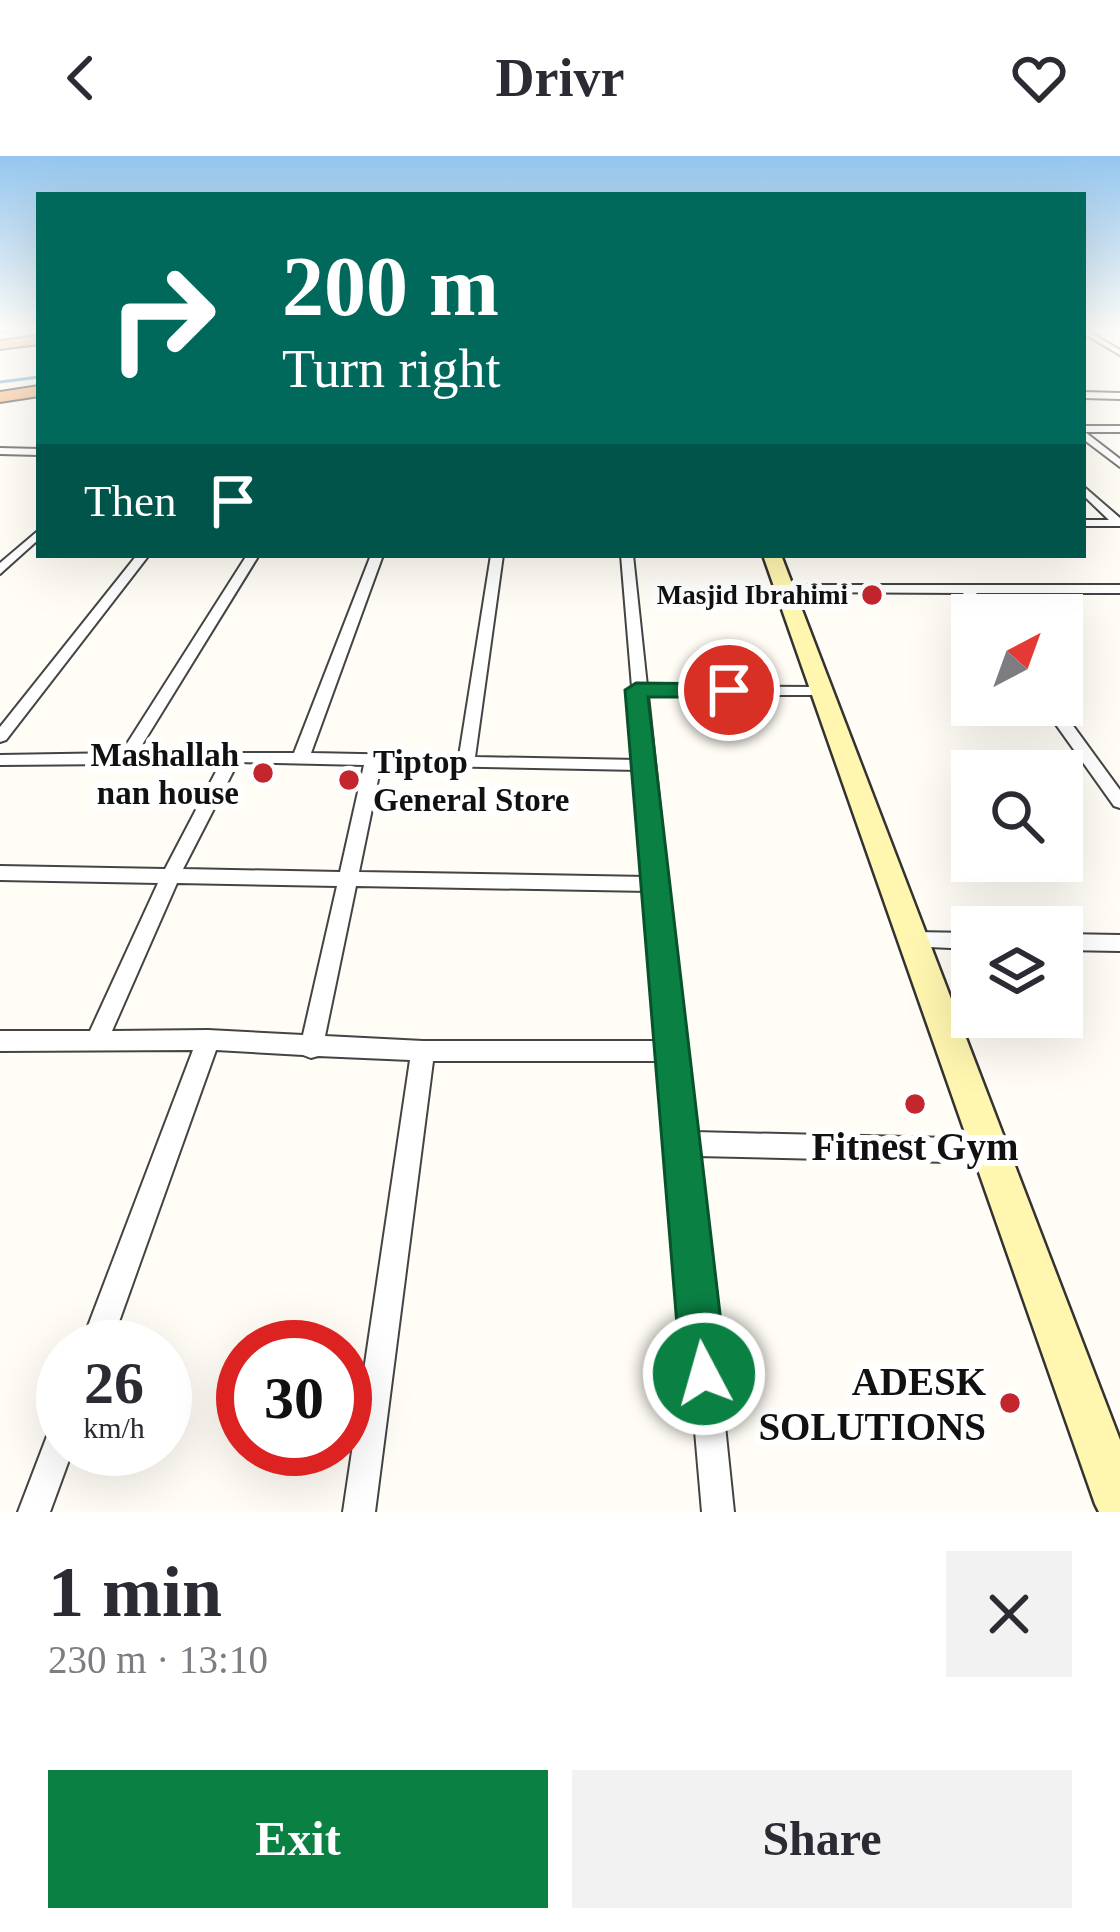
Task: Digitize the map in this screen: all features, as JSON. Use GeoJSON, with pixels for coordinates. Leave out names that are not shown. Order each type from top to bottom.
{"type":"FeatureCollection","features":[{"type":"Feature","properties":{"kind":"highway"},"geometry":{"type":"LineString","coordinates":[[0,397],[36,391]]}},
{"type":"Feature","properties":{"kind":"street"},"geometry":{"type":"LineString","coordinates":[[1086,395],[1120,396]]}},
{"type":"Feature","properties":{"kind":"street"},"geometry":{"type":"LineString","coordinates":[[1109,418],[1120,428]]}},
{"type":"Feature","properties":{"kind":"street"},"geometry":{"type":"LineString","coordinates":[[1086,432],[1120,428]]}},
{"type":"Feature","properties":{"kind":"street"},"geometry":{"type":"LineString","coordinates":[[1086,435],[1118,461]]}},
{"type":"Feature","properties":{"kind":"street"},"geometry":{"type":"LineString","coordinates":[[1096,445],[1120,445]]}},
{"type":"Feature","properties":{"kind":"street"},"geometry":{"type":"LineString","coordinates":[[0,452],[36,452]]}},
{"type":"Feature","properties":{"kind":"street"},"geometry":{"type":"LineString","coordinates":[[1086,494],[1120,523]]}},
{"type":"Feature","properties":{"kind":"street"},"geometry":{"type":"LineString","coordinates":[[1086,523],[1120,523]]}},
{"type":"Feature","properties":{"kind":"street"},"geometry":{"type":"LineString","coordinates":[[2,565],[36,536]]}},
{"type":"Feature","properties":{"kind":"street"},"geometry":{"type":"LineString","coordinates":[[0,737],[141,558]]}},
{"type":"Feature","properties":{"kind":"street"},"geometry":{"type":"LineString","coordinates":[[124,761],[251,558]]}},
{"type":"Feature","properties":{"kind":"street"},"geometry":{"type":"LineString","coordinates":[[301,760],[376,558]]}},
{"type":"Feature","properties":{"kind":"street"},"geometry":{"type":"LineString","coordinates":[[466,763],[497,558]]}},
{"type":"Feature","properties":{"kind":"street"},"geometry":{"type":"LineString","coordinates":[[627,558],[643,765],[718,1512]]}},
{"type":"Feature","properties":{"kind":"street"},"geometry":{"type":"LineString","coordinates":[[773,558],[1120,1504]]}},
{"type":"Feature","properties":{"kind":"street"},"geometry":{"type":"LineString","coordinates":[[966,588],[970,594]]}},
{"type":"Feature","properties":{"kind":"street"},"geometry":{"type":"LineString","coordinates":[[784,589],[1120,590]]}},
{"type":"Feature","properties":{"kind":"street"},"geometry":{"type":"LineString","coordinates":[[636,690],[822,691]]}},
{"type":"Feature","properties":{"kind":"street"},"geometry":{"type":"LineString","coordinates":[[1065,726],[1120,802]]}},
{"type":"Feature","properties":{"kind":"street"},"geometry":{"type":"LineString","coordinates":[[98,1039],[171,874],[232,758]]}},
{"type":"Feature","properties":{"kind":"street"},"geometry":{"type":"LineString","coordinates":[[0,760],[232,758],[643,765]]}},
{"type":"Feature","properties":{"kind":"street"},"geometry":{"type":"LineString","coordinates":[[311,1048],[373,763]]}},
{"type":"Feature","properties":{"kind":"street"},"geometry":{"type":"LineString","coordinates":[[0,873],[658,884]]}},
{"type":"Feature","properties":{"kind":"street"},"geometry":{"type":"LineString","coordinates":[[914,940],[951,941]]}},
{"type":"Feature","properties":{"kind":"street"},"geometry":{"type":"LineString","coordinates":[[1083,942],[1120,943]]}},
{"type":"Feature","properties":{"kind":"street"},"geometry":{"type":"LineString","coordinates":[[0,1040],[208,1040],[423,1051],[671,1051]]}},
{"type":"Feature","properties":{"kind":"street"},"geometry":{"type":"LineString","coordinates":[[105,1320],[208,1040]]}},
{"type":"Feature","properties":{"kind":"street"},"geometry":{"type":"LineString","coordinates":[[358,1512],[423,1051]]}},
{"type":"Feature","properties":{"kind":"street"},"geometry":{"type":"LineString","coordinates":[[680,1144],[991,1151]]}},
{"type":"Feature","properties":{"kind":"street"},"geometry":{"type":"LineString","coordinates":[[34,1512],[47,1476]]}},
{"type":"Feature","properties":{"kind":"place","name":"Masjid Ibrahimi"},"geometry":{"type":"Point","coordinates":[872,595]}},
{"type":"Feature","properties":{"kind":"place","name":"Mashallah nan house"},"geometry":{"type":"Point","coordinates":[263,773]}},
{"type":"Feature","properties":{"kind":"place","name":"Tiptop General Store"},"geometry":{"type":"Point","coordinates":[349,780]}},
{"type":"Feature","properties":{"kind":"place","name":"Fitnest Gym"},"geometry":{"type":"Point","coordinates":[915,1104]}},
{"type":"Feature","properties":{"kind":"place","name":"ADESK SOLUTIONS"},"geometry":{"type":"Point","coordinates":[1010,1403]}},
{"type":"Feature","properties":{"kind":"route"},"geometry":{"type":"LineString","coordinates":[[704,1374],[636,690],[729,690]]}}]}
